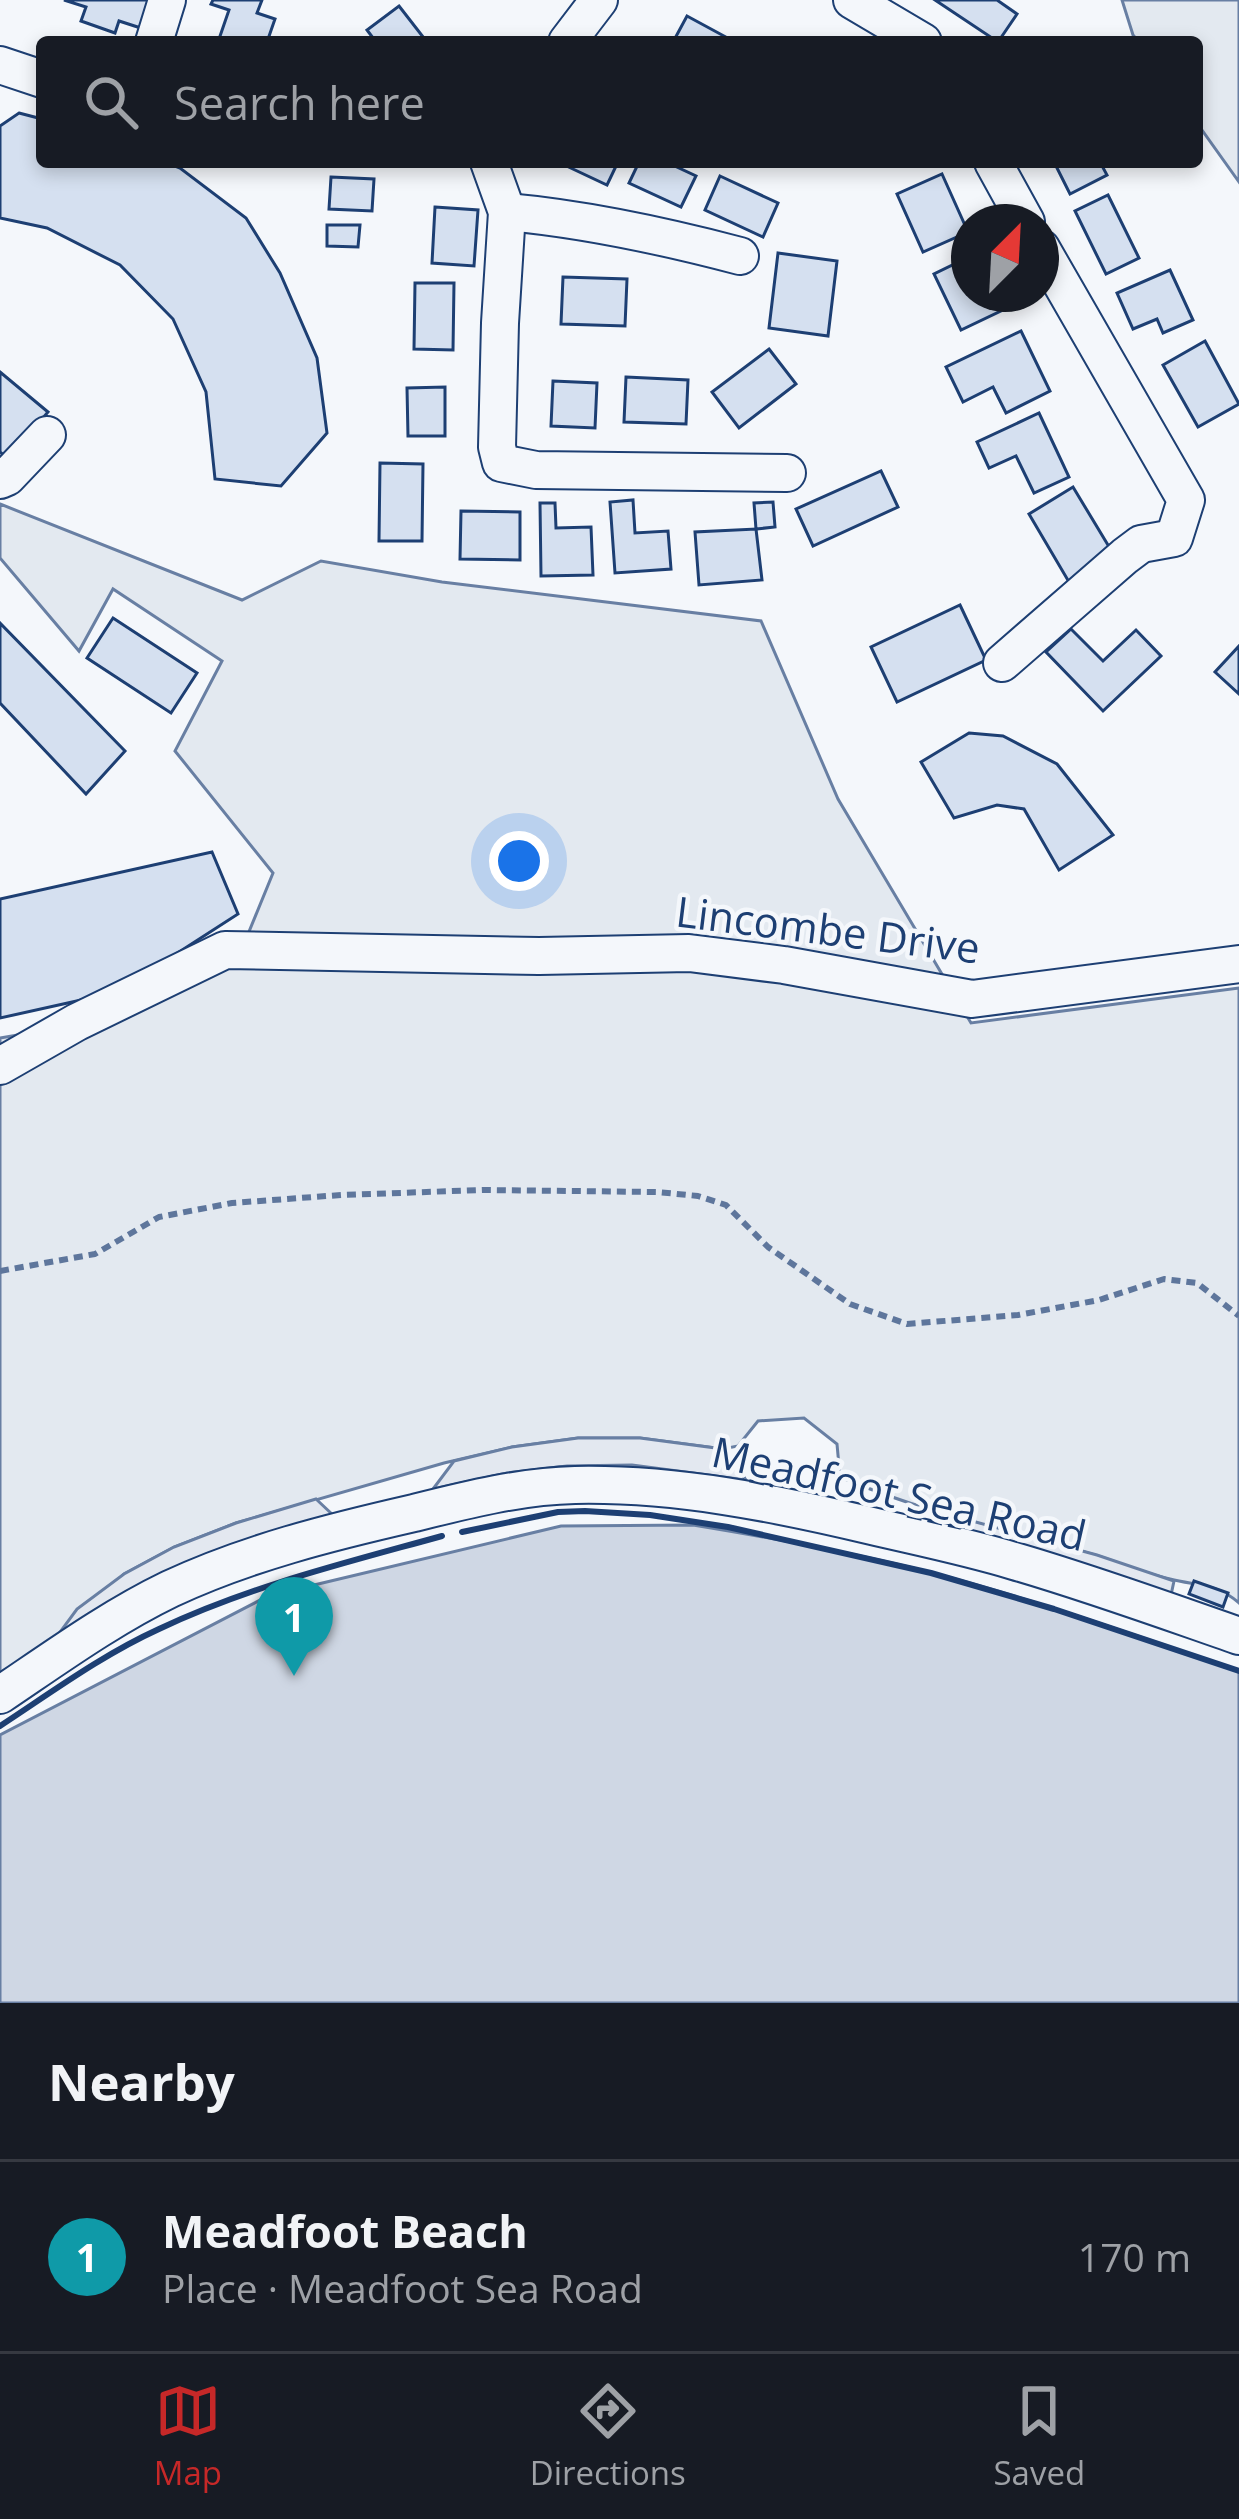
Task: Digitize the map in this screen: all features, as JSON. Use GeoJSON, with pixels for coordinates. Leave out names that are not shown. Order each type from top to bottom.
{"type":"FeatureCollection","features":[{"type":"Feature","properties":{"kind":"street"},"geometry":{"type":"LineString","coordinates":[[156,36],[167,0]]}},
{"type":"Feature","properties":{"kind":"street"},"geometry":{"type":"LineString","coordinates":[[572,36],[599,0]]}},
{"type":"Feature","properties":{"kind":"street"},"geometry":{"type":"LineString","coordinates":[[852,0],[913,36]]}},
{"type":"Feature","properties":{"kind":"street"},"geometry":{"type":"LineString","coordinates":[[0,65],[36,77]]}},
{"type":"Feature","properties":{"kind":"street"},"geometry":{"type":"LineString","coordinates":[[491,168],[507,212],[497,447],[501,463],[536,470],[787,473]]}},
{"type":"Feature","properties":{"kind":"street"},"geometry":{"type":"LineString","coordinates":[[996,168],[1016,204]]}},
{"type":"Feature","properties":{"kind":"street"},"geometry":{"type":"LineString","coordinates":[[507,212],[556,216],[740,256]]}},
{"type":"Feature","properties":{"kind":"street"},"geometry":{"type":"LineString","coordinates":[[1002,663],[1125,556],[1142,544],[1174,538],[1186,500],[1059,279]]}},
{"type":"Feature","properties":{"kind":"street"},"geometry":{"type":"LineString","coordinates":[[0,480],[47,435]]}},
{"type":"Feature","properties":{"kind":"street","name":"Lincombe Drive"},"geometry":{"type":"LineString","coordinates":[[0,1066],[77,1022],[225,950],[539,956],[689,953],[972,999],[1239,964]]}},
{"type":"Feature","properties":{"kind":"street","name":"Meadfoot Sea Road"},"geometry":{"type":"LineString","coordinates":[[0,1695],[128,1611],[264,1552],[516,1490],[570,1485],[697,1491],[791,1507],[1009,1559],[1239,1636]]}},
{"type":"Feature","properties":{"kind":"path"},"geometry":{"type":"LineString","coordinates":[[0,1271],[95,1254],[159,1217],[232,1203],[483,1190],[657,1192],[698,1196],[726,1205],[768,1247],[850,1304],[907,1324],[1018,1315],[1099,1300],[1164,1279],[1197,1283],[1239,1316]]}},
{"type":"Feature","properties":{"kind":"shaded area"},"geometry":{"type":"Polygon","coordinates":[[[1122,0],[1239,0],[1239,182],[1203,131],[1203,36],[1133,35],[1122,0]]]}},
{"type":"Feature","properties":{"kind":"shaded area"},"geometry":{"type":"Polygon","coordinates":[[[0,504],[242,600],[321,561],[442,582],[761,621],[838,799],[971,1023],[1239,988],[1239,1603],[1215,1588],[959,1518],[840,1477],[837,1444],[804,1418],[758,1421],[738,1446],[723,1449],[640,1438],[578,1438],[512,1447],[236,1523],[174,1547],[124,1574],[52,1643],[0,1673],[0,1038],[41,1031],[237,961],[273,873],[175,751],[222,661],[113,589],[79,651],[0,558],[0,504]]]}},
{"type":"Feature","properties":{"kind":"shaded area"},"geometry":{"type":"Polygon","coordinates":[[[578,1438],[640,1438],[723,1449],[746,1480],[632,1465],[567,1466],[433,1489],[454,1461],[578,1438]]]}},
{"type":"Feature","properties":{"kind":"shaded area"},"geometry":{"type":"Polygon","coordinates":[[[316,1499],[334,1516],[52,1643],[77,1609],[124,1574],[174,1547],[316,1499]]]}},
{"type":"Feature","properties":{"kind":"shaded area"},"geometry":{"type":"Polygon","coordinates":[[[972,1521],[1174,1581],[1171,1595],[960,1528],[972,1521]]]}},
{"type":"Feature","properties":{"kind":"shaded area"},"geometry":{"type":"Polygon","coordinates":[[[693,1525],[929,1572],[1239,1671],[1239,2003],[0,2003],[0,1735],[268,1596],[561,1526],[693,1525]]]}},
{"type":"Feature","properties":{"kind":"building"},"geometry":{"type":"Polygon","coordinates":[[[64,0],[157,0],[147,30],[119,21],[115,33],[81,21],[86,7],[64,0]]]}},
{"type":"Feature","properties":{"kind":"building"},"geometry":{"type":"Polygon","coordinates":[[[213,0],[262,0],[257,13],[275,19],[269,36],[220,36],[229,10],[211,4],[213,0]]]}},
{"type":"Feature","properties":{"kind":"building"},"geometry":{"type":"Polygon","coordinates":[[[935,0],[997,0],[1017,14],[1002,36],[989,36],[935,0]]]}},
{"type":"Feature","properties":{"kind":"building"},"geometry":{"type":"Polygon","coordinates":[[[399,6],[422,36],[372,36],[367,30],[399,6]]]}},
{"type":"Feature","properties":{"kind":"building"},"geometry":{"type":"Polygon","coordinates":[[[687,16],[724,36],[676,36],[687,16]]]}},
{"type":"Feature","properties":{"kind":"building"},"geometry":{"type":"Polygon","coordinates":[[[19,113],[36,117],[36,168],[180,168],[246,218],[280,273],[317,358],[327,433],[281,486],[215,479],[206,392],[173,319],[120,265],[47,228],[0,218],[0,126],[19,113]]]}},
{"type":"Feature","properties":{"kind":"building"},"geometry":{"type":"Polygon","coordinates":[[[571,168],[615,168],[607,185],[571,168]]]}},
{"type":"Feature","properties":{"kind":"building"},"geometry":{"type":"Polygon","coordinates":[[[636,168],[679,168],[696,176],[681,207],[629,183],[636,168]]]}},
{"type":"Feature","properties":{"kind":"building"},"geometry":{"type":"Polygon","coordinates":[[[1057,168],[1103,168],[1107,175],[1070,194],[1057,168]]]}},
{"type":"Feature","properties":{"kind":"building"},"geometry":{"type":"Polygon","coordinates":[[[942,174],[955,204],[951,204],[951,240],[923,252],[897,194],[942,174]]]}},
{"type":"Feature","properties":{"kind":"building"},"geometry":{"type":"Polygon","coordinates":[[[720,176],[778,203],[763,237],[705,210],[720,176]]]}},
{"type":"Feature","properties":{"kind":"building"},"geometry":{"type":"Polygon","coordinates":[[[331,177],[374,179],[372,211],[329,209],[331,177]]]}},
{"type":"Feature","properties":{"kind":"building"},"geometry":{"type":"Polygon","coordinates":[[[1108,195],[1139,258],[1106,274],[1075,211],[1108,195]]]}},
{"type":"Feature","properties":{"kind":"building"},"geometry":{"type":"Polygon","coordinates":[[[435,207],[478,210],[474,266],[432,263],[435,207]]]}},
{"type":"Feature","properties":{"kind":"building"},"geometry":{"type":"Polygon","coordinates":[[[327,225],[360,225],[358,247],[327,246],[327,225]]]}},
{"type":"Feature","properties":{"kind":"building"},"geometry":{"type":"Polygon","coordinates":[[[778,253],[837,261],[828,336],[769,328],[778,253]]]}},
{"type":"Feature","properties":{"kind":"building"},"geometry":{"type":"Polygon","coordinates":[[[951,266],[951,309],[934,274],[951,266]]]}},
{"type":"Feature","properties":{"kind":"building"},"geometry":{"type":"Polygon","coordinates":[[[1170,270],[1193,320],[1163,333],[1157,319],[1133,329],[1117,293],[1170,270]]]}},
{"type":"Feature","properties":{"kind":"building"},"geometry":{"type":"Polygon","coordinates":[[[563,277],[627,279],[625,326],[561,324],[563,277]]]}},
{"type":"Feature","properties":{"kind":"building"},"geometry":{"type":"Polygon","coordinates":[[[415,283],[454,283],[453,350],[414,349],[415,283]]]}},
{"type":"Feature","properties":{"kind":"building"},"geometry":{"type":"Polygon","coordinates":[[[952,312],[999,312],[961,330],[952,312]]]}},
{"type":"Feature","properties":{"kind":"building"},"geometry":{"type":"Polygon","coordinates":[[[1021,331],[1050,391],[1006,413],[993,387],[963,402],[946,367],[1021,331]]]}},
{"type":"Feature","properties":{"kind":"building"},"geometry":{"type":"Polygon","coordinates":[[[1205,341],[1239,404],[1198,427],[1163,365],[1205,341]]]}},
{"type":"Feature","properties":{"kind":"building"},"geometry":{"type":"Polygon","coordinates":[[[769,349],[796,384],[739,428],[712,392],[769,349]]]}},
{"type":"Feature","properties":{"kind":"building"},"geometry":{"type":"Polygon","coordinates":[[[0,372],[48,412],[8,459],[0,452],[0,372]]]}},
{"type":"Feature","properties":{"kind":"building"},"geometry":{"type":"Polygon","coordinates":[[[626,377],[688,380],[686,424],[624,422],[626,377]]]}},
{"type":"Feature","properties":{"kind":"building"},"geometry":{"type":"Polygon","coordinates":[[[553,381],[597,383],[595,428],[551,426],[553,381]]]}},
{"type":"Feature","properties":{"kind":"building"},"geometry":{"type":"Polygon","coordinates":[[[445,387],[445,436],[408,436],[407,388],[445,387]]]}},
{"type":"Feature","properties":{"kind":"building"},"geometry":{"type":"Polygon","coordinates":[[[1039,413],[1069,477],[1034,493],[1016,456],[989,468],[977,442],[1039,413]]]}},
{"type":"Feature","properties":{"kind":"building"},"geometry":{"type":"Polygon","coordinates":[[[380,463],[423,464],[422,541],[379,541],[380,463]]]}},
{"type":"Feature","properties":{"kind":"building"},"geometry":{"type":"Polygon","coordinates":[[[881,471],[898,507],[813,546],[796,509],[881,471]]]}},
{"type":"Feature","properties":{"kind":"building"},"geometry":{"type":"Polygon","coordinates":[[[1073,487],[1114,555],[1069,582],[1029,514],[1073,487]]]}},
{"type":"Feature","properties":{"kind":"building"},"geometry":{"type":"Polygon","coordinates":[[[633,500],[635,533],[668,531],[671,569],[615,573],[610,502],[633,500]]]}},
{"type":"Feature","properties":{"kind":"building"},"geometry":{"type":"Polygon","coordinates":[[[773,502],[775,527],[756,529],[754,503],[773,502]]]}},
{"type":"Feature","properties":{"kind":"building"},"geometry":{"type":"Polygon","coordinates":[[[540,503],[555,503],[556,528],[591,527],[593,575],[541,576],[540,503]]]}},
{"type":"Feature","properties":{"kind":"building"},"geometry":{"type":"Polygon","coordinates":[[[461,511],[520,512],[520,560],[460,559],[461,511]]]}},
{"type":"Feature","properties":{"kind":"building"},"geometry":{"type":"Polygon","coordinates":[[[756,529],[762,580],[699,585],[695,532],[756,529]]]}},
{"type":"Feature","properties":{"kind":"building"},"geometry":{"type":"Polygon","coordinates":[[[960,605],[986,660],[897,702],[871,647],[960,605]]]}},
{"type":"Feature","properties":{"kind":"building"},"geometry":{"type":"Polygon","coordinates":[[[113,618],[197,673],[171,713],[87,658],[113,618]]]}},
{"type":"Feature","properties":{"kind":"building"},"geometry":{"type":"Polygon","coordinates":[[[0,623],[125,751],[86,794],[0,703],[0,623]]]}},
{"type":"Feature","properties":{"kind":"building"},"geometry":{"type":"Polygon","coordinates":[[[1071,629],[1103,661],[1136,630],[1161,656],[1103,711],[1046,652],[1071,629]]]}},
{"type":"Feature","properties":{"kind":"building"},"geometry":{"type":"Polygon","coordinates":[[[1239,646],[1239,694],[1215,672],[1239,646]]]}},
{"type":"Feature","properties":{"kind":"building"},"geometry":{"type":"Polygon","coordinates":[[[969,733],[1003,736],[1057,764],[1113,835],[1059,870],[1024,809],[997,805],[954,818],[921,762],[969,733]]]}},
{"type":"Feature","properties":{"kind":"building"},"geometry":{"type":"Polygon","coordinates":[[[212,852],[238,914],[117,992],[0,1018],[0,899],[212,852]]]}},
{"type":"Feature","properties":{"kind":"building"},"geometry":{"type":"Polygon","coordinates":[[[1194,1581],[1228,1593],[1223,1607],[1189,1594],[1194,1581]]]}},
{"type":"Feature","properties":{"kind":"fence"},"geometry":{"type":"LineString","coordinates":[[723,1449],[746,1480],[773,1486]]}},
{"type":"Feature","properties":{"kind":"fence"},"geometry":{"type":"LineString","coordinates":[[907,1516],[960,1528],[972,1521]]}},
{"type":"Feature","properties":{"kind":"wall"},"geometry":{"type":"LineString","coordinates":[[462,1532],[585,1511],[728,1527],[931,1573],[1239,1671]]}},
{"type":"Feature","properties":{"kind":"wall"},"geometry":{"type":"LineString","coordinates":[[0,1726],[117,1650],[193,1614],[298,1576],[442,1536]]}},
{"type":"Feature","properties":{"kind":"place","name":"Meadfoot Beach"},"geometry":{"type":"Point","coordinates":[294,1676]}}]}
